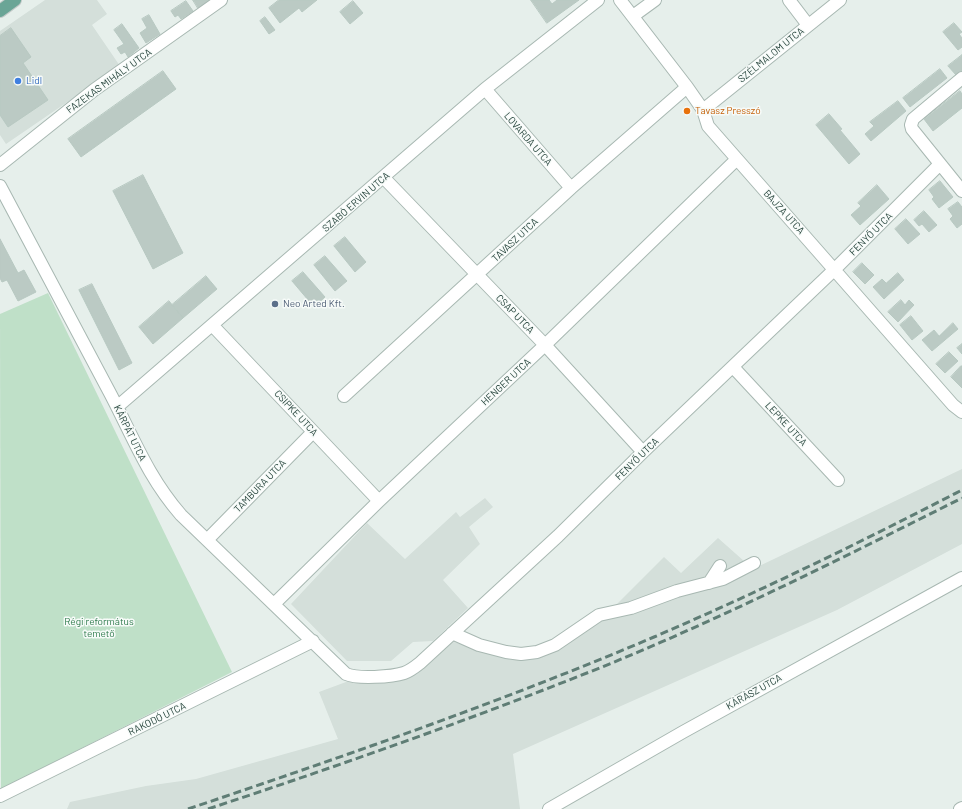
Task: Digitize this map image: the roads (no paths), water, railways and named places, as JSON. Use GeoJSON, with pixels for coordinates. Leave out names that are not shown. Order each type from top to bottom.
{"type":"FeatureCollection","features":[{"type":"Feature","properties":{"kind":"main road"},"geometry":{"type":"LineString","coordinates":[[0,11],[15,0]]}},
{"type":"Feature","properties":{"kind":"street","name":"FAZEKAS MIHÁLY UTCA"},"geometry":{"type":"LineString","coordinates":[[0,165],[94,90],[221,0]]}},
{"type":"Feature","properties":{"kind":"street","name":"SZABÓ ERVIN UTCA"},"geometry":{"type":"LineString","coordinates":[[117,407],[213,326],[485,89],[598,0]]}},
{"type":"Feature","properties":{"kind":"street","name":"BAJZA UTCA"},"geometry":{"type":"LineString","coordinates":[[620,0],[687,87],[703,110],[708,126],[953,405],[962,412]]}},
{"type":"Feature","properties":{"kind":"street"},"geometry":{"type":"LineString","coordinates":[[633,16],[655,0]]}},
{"type":"Feature","properties":{"kind":"street"},"geometry":{"type":"LineString","coordinates":[[788,0],[808,25]]}},
{"type":"Feature","properties":{"kind":"street","name":"SZÉLMALOM UTCA"},"geometry":{"type":"LineString","coordinates":[[703,110],[840,0]]}},
{"type":"Feature","properties":{"kind":"street"},"geometry":{"type":"LineString","coordinates":[[962,78],[913,119],[911,125],[912,129],[962,191]]}},
{"type":"Feature","properties":{"kind":"street","name":"TAVASZ UTCA"},"geometry":{"type":"LineString","coordinates":[[344,396],[477,276],[571,188],[687,87]]}},
{"type":"Feature","properties":{"kind":"street","name":"LOVARDA UTCA"},"geometry":{"type":"LineString","coordinates":[[485,89],[571,188]]}},
{"type":"Feature","properties":{"kind":"street","name":"HENGER UTCA"},"geometry":{"type":"LineString","coordinates":[[274,604],[380,500],[545,346],[736,159]]}},
{"type":"Feature","properties":{"kind":"street","name":"FENYŐ UTCA"},"geometry":{"type":"LineString","coordinates":[[313,641],[350,676],[396,675],[410,670],[420,663],[558,536],[643,452],[835,269],[940,164]]}},
{"type":"Feature","properties":{"kind":"street","name":"CSAP UTCA"},"geometry":{"type":"LineString","coordinates":[[384,178],[545,346],[643,452]]}},
{"type":"Feature","properties":{"kind":"street","name":"KÁRPÁT UTCA"},"geometry":{"type":"LineString","coordinates":[[0,186],[117,407],[146,468],[160,489],[181,515],[313,641]]}},
{"type":"Feature","properties":{"kind":"street","name":"CSIPKE UTCA"},"geometry":{"type":"LineString","coordinates":[[213,326],[313,432],[380,500]]}},
{"type":"Feature","properties":{"kind":"street","name":"LEPKE UTCA"},"geometry":{"type":"LineString","coordinates":[[733,367],[838,480]]}},
{"type":"Feature","properties":{"kind":"street","name":"TAMBURA UTCA"},"geometry":{"type":"LineString","coordinates":[[207,540],[313,432]]}},
{"type":"Feature","properties":{"kind":"street"},"geometry":{"type":"LineString","coordinates":[[452,633],[479,645],[506,652],[530,654],[555,645],[599,614],[631,608],[677,591],[723,579],[754,563]]}},
{"type":"Feature","properties":{"kind":"street"},"geometry":{"type":"LineString","coordinates":[[709,583],[720,566]]}},
{"type":"Feature","properties":{"kind":"street","name":"KÁRÁSZ UTCA"},"geometry":{"type":"LineString","coordinates":[[549,809],[683,732],[962,578]]}},
{"type":"Feature","properties":{"kind":"street","name":"RAKODÓ UTCA"},"geometry":{"type":"LineString","coordinates":[[0,796],[313,641]]}},
{"type":"Feature","properties":{"kind":"railway"},"geometry":{"type":"LineString","coordinates":[[188,809],[422,728],[596,661],[693,620],[771,584],[962,490]]}},
{"type":"Feature","properties":{"kind":"railway"},"geometry":{"type":"LineString","coordinates":[[208,809],[406,741],[602,667],[739,607],[962,498]]}},
{"type":"Feature","properties":{"kind":"place","name":"Lidl"},"geometry":{"type":"Point","coordinates":[18,81]}},
{"type":"Feature","properties":{"kind":"place","name":"Tavasz Presszó"},"geometry":{"type":"Point","coordinates":[687,111]}},
{"type":"Feature","properties":{"kind":"place","name":"Neo Arted Kft."},"geometry":{"type":"Point","coordinates":[275,304]}},
{"type":"Feature","properties":{"kind":"park label","name":"Régi református temető"},"geometry":{"type":"Point","coordinates":[99,628]}}]}
